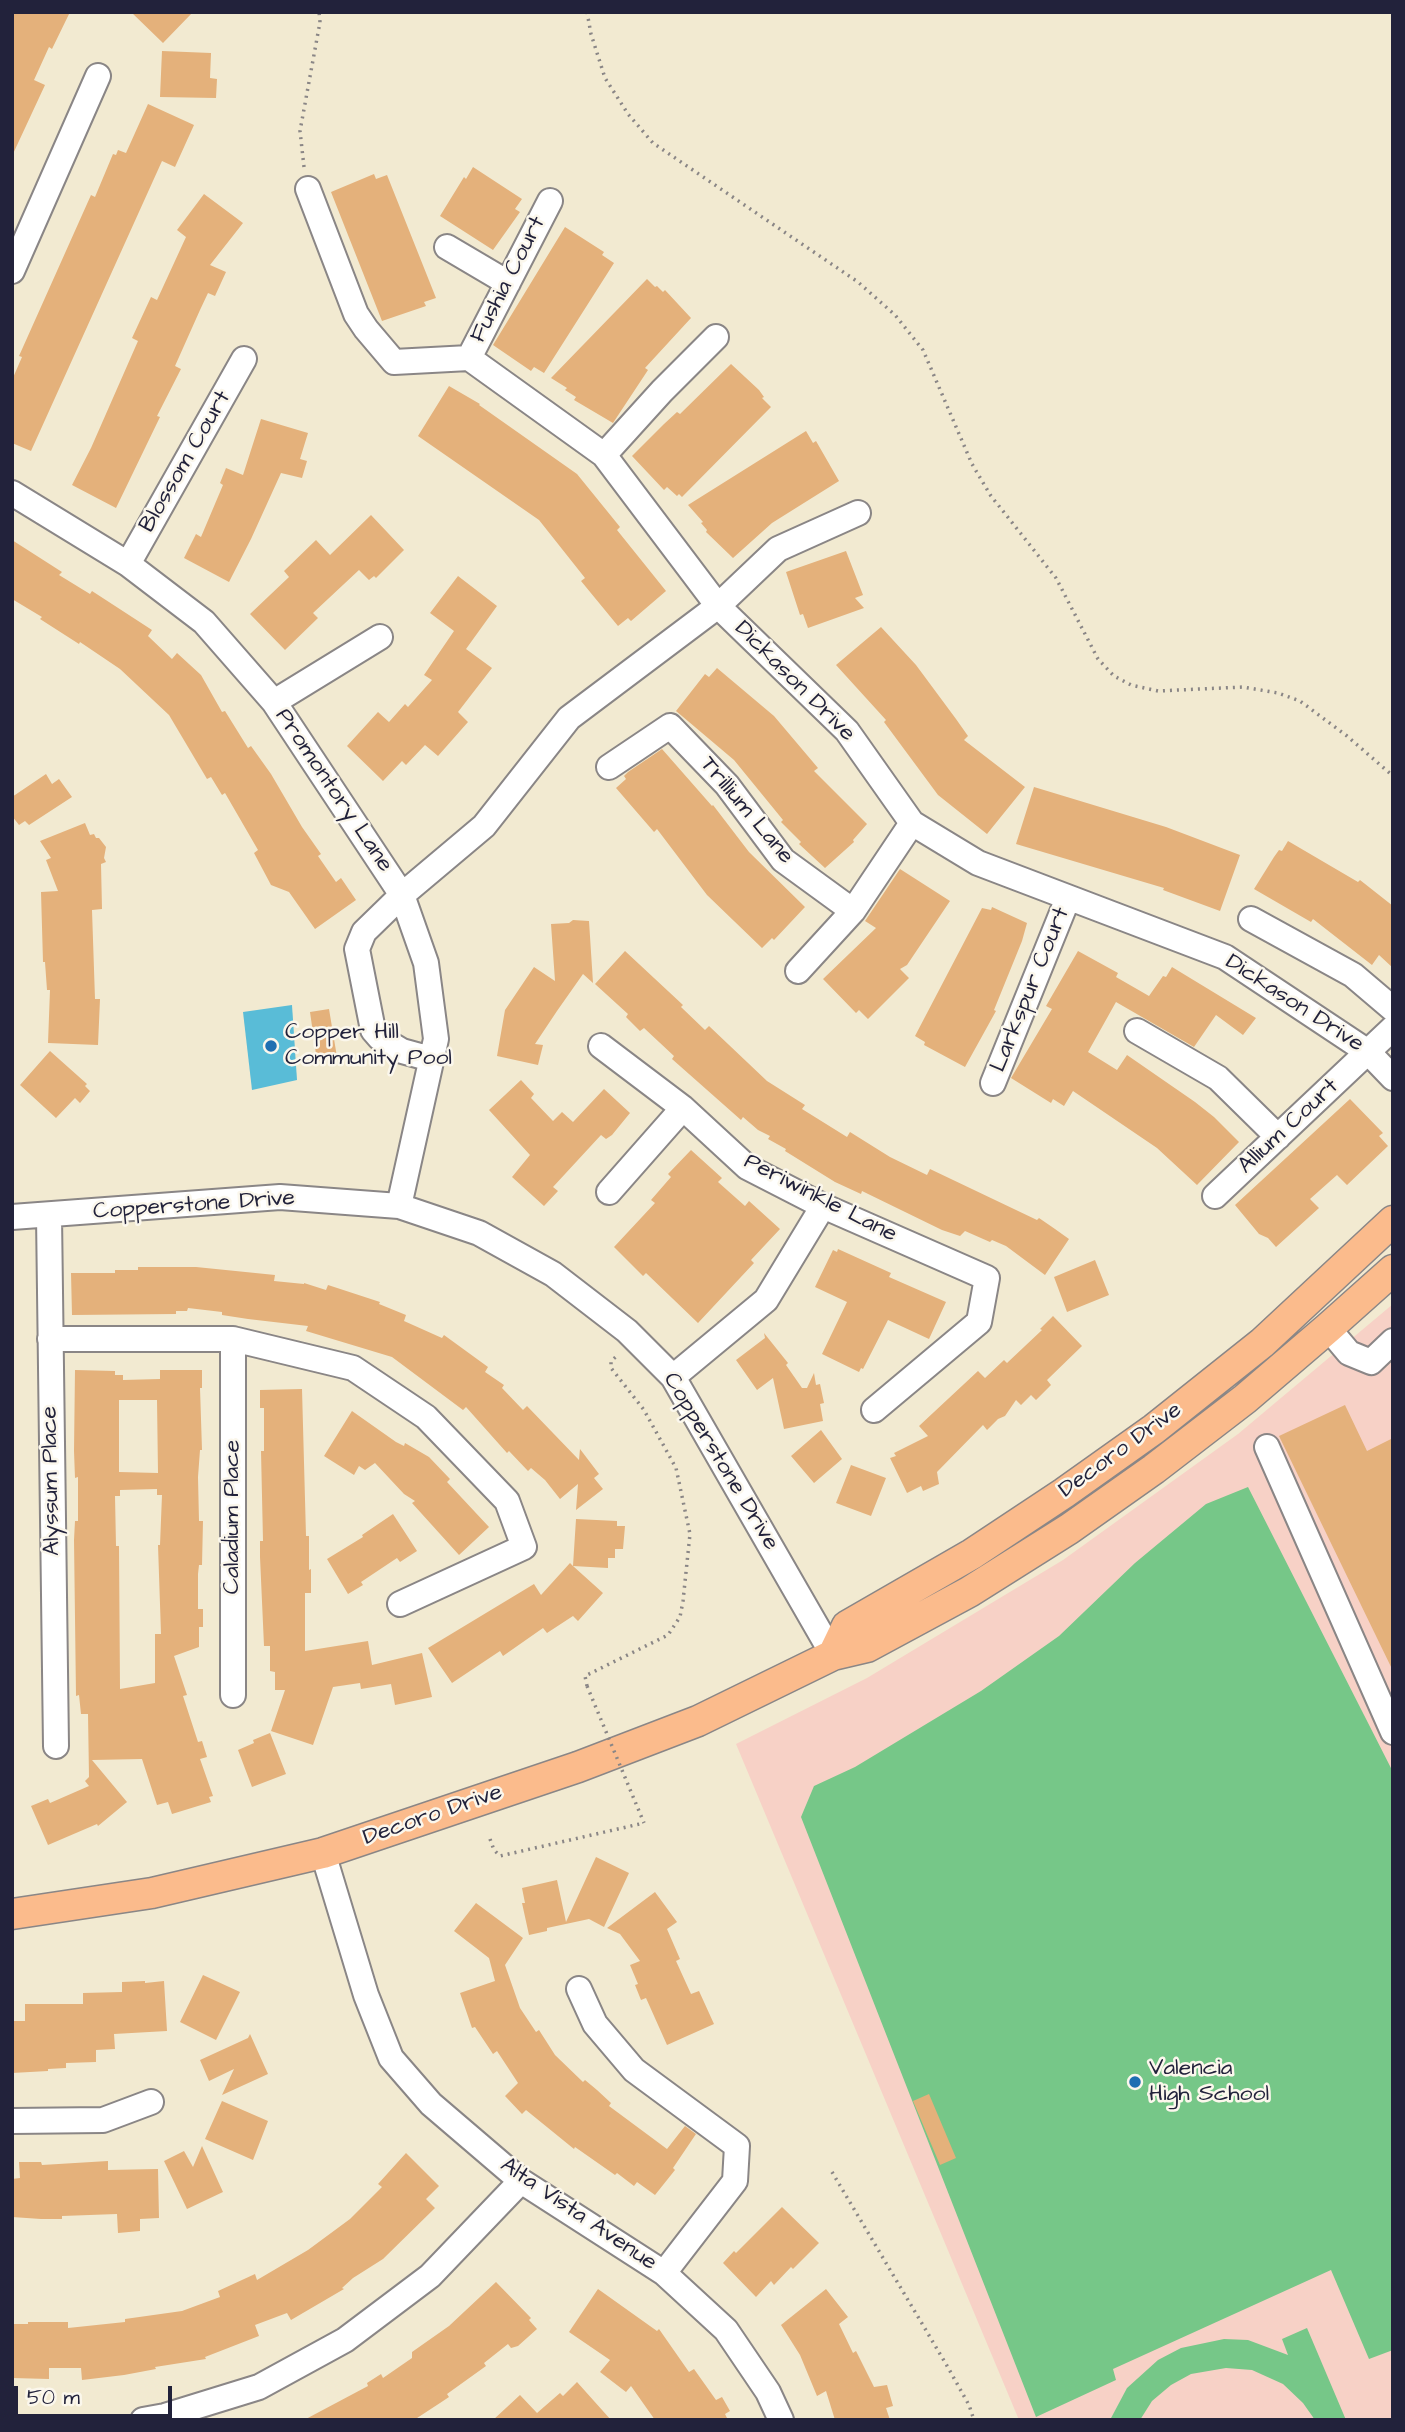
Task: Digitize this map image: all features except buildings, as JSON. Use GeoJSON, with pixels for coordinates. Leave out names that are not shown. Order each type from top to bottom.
{"type":"FeatureCollection","features":[{"type":"Feature","properties":{"kind":"main road","name":"Decoro Drive"},"geometry":{"type":"LineString","coordinates":[[833,1655],[847,1626],[972,1554],[1154,1429],[1262,1343],[1393,1221]]}},
{"type":"Feature","properties":{"kind":"main road","name":"Decoro Drive"},"geometry":{"type":"LineString","coordinates":[[12,1914],[152,1893],[323,1853],[578,1767],[698,1721],[833,1655],[867,1647],[968,1592],[1069,1529],[1154,1469],[1245,1399],[1393,1270]]}},
{"type":"Feature","properties":{"kind":"street"},"geometry":{"type":"LineString","coordinates":[[12,271],[98,76]]}},
{"type":"Feature","properties":{"kind":"street"},"geometry":{"type":"LineString","coordinates":[[308,189],[356,314],[394,362],[469,358]]}},
{"type":"Feature","properties":{"kind":"street","name":"Fushia Court"},"geometry":{"type":"LineString","coordinates":[[469,358],[550,201]]}},
{"type":"Feature","properties":{"kind":"street"},"geometry":{"type":"LineString","coordinates":[[447,247],[508,283]]}},
{"type":"Feature","properties":{"kind":"street"},"geometry":{"type":"LineString","coordinates":[[604,455],[716,337]]}},
{"type":"Feature","properties":{"kind":"street","name":"Dickason Drive"},"geometry":{"type":"LineString","coordinates":[[469,358],[604,455],[718,606],[847,731],[912,823],[978,863],[1225,957],[1368,1052],[1393,1078]]}},
{"type":"Feature","properties":{"kind":"street","name":"Blossom Court"},"geometry":{"type":"LineString","coordinates":[[128,564],[244,359]]}},
{"type":"Feature","properties":{"kind":"street","name":"Promontory Lane"},"geometry":{"type":"LineString","coordinates":[[12,493],[128,564],[204,622],[274,702],[402,895],[425,963],[436,1039],[399,1206]]}},
{"type":"Feature","properties":{"kind":"street"},"geometry":{"type":"LineString","coordinates":[[431,1059],[402,1051],[380,1038],[373,1030],[357,949],[364,932],[402,895],[484,826],[569,719],[718,606],[778,549],[858,513]]}},
{"type":"Feature","properties":{"kind":"street"},"geometry":{"type":"LineString","coordinates":[[274,702],[380,637]]}},
{"type":"Feature","properties":{"kind":"street","name":"Trillium Lane"},"geometry":{"type":"LineString","coordinates":[[609,767],[670,726],[727,785],[783,860],[853,911]]}},
{"type":"Feature","properties":{"kind":"street"},"geometry":{"type":"LineString","coordinates":[[798,971],[853,911],[912,823]]}},
{"type":"Feature","properties":{"kind":"street","name":"Larkspur Court"},"geometry":{"type":"LineString","coordinates":[[993,1083],[1068,898]]}},
{"type":"Feature","properties":{"kind":"street"},"geometry":{"type":"LineString","coordinates":[[1251,919],[1353,975],[1393,1009]]}},
{"type":"Feature","properties":{"kind":"street","name":"Allium Court"},"geometry":{"type":"LineString","coordinates":[[1215,1196],[1393,1028]]}},
{"type":"Feature","properties":{"kind":"street"},"geometry":{"type":"LineString","coordinates":[[1137,1031],[1218,1078],[1278,1137]]}},
{"type":"Feature","properties":{"kind":"street","name":"Periwinkle Lane"},"geometry":{"type":"LineString","coordinates":[[601,1046],[683,1108],[747,1167],[823,1206],[988,1278],[979,1322],[874,1410]]}},
{"type":"Feature","properties":{"kind":"street"},"geometry":{"type":"LineString","coordinates":[[609,1192],[683,1108]]}},
{"type":"Feature","properties":{"kind":"street","name":"Copperstone Drive"},"geometry":{"type":"LineString","coordinates":[[12,1217],[280,1197],[399,1206],[480,1233],[553,1274],[627,1331],[673,1377],[833,1655]]}},
{"type":"Feature","properties":{"kind":"street"},"geometry":{"type":"LineString","coordinates":[[673,1377],[766,1300],[823,1206]]}},
{"type":"Feature","properties":{"kind":"street","name":"Alyssum Place"},"geometry":{"type":"LineString","coordinates":[[48,1216],[56,1746]]}},
{"type":"Feature","properties":{"kind":"street"},"geometry":{"type":"LineString","coordinates":[[1328,1328],[1349,1353],[1371,1362],[1393,1341]]}},
{"type":"Feature","properties":{"kind":"street"},"geometry":{"type":"LineString","coordinates":[[50,1339],[233,1339],[353,1368],[426,1417],[508,1501],[524,1547],[400,1604]]}},
{"type":"Feature","properties":{"kind":"street","name":"Caladium Place"},"geometry":{"type":"LineString","coordinates":[[233,1339],[233,1695]]}},
{"type":"Feature","properties":{"kind":"street"},"geometry":{"type":"LineString","coordinates":[[1267,1447],[1393,1732]]}},
{"type":"Feature","properties":{"kind":"street","name":"Alta Vista Avenue"},"geometry":{"type":"LineString","coordinates":[[323,1853],[366,1995],[391,2057],[431,2104],[522,2181],[664,2273],[726,2330],[768,2392],[781,2420]]}},
{"type":"Feature","properties":{"kind":"street"},"geometry":{"type":"LineString","coordinates":[[579,1989],[595,2024],[634,2070],[737,2146],[735,2180],[664,2273]]}},
{"type":"Feature","properties":{"kind":"street"},"geometry":{"type":"LineString","coordinates":[[12,2121],[103,2120],[150,2102]]}},
{"type":"Feature","properties":{"kind":"street"},"geometry":{"type":"LineString","coordinates":[[158,2419],[259,2387],[345,2340],[430,2276],[522,2181]]}},
{"type":"Feature","properties":{"kind":"path"},"geometry":{"type":"LineString","coordinates":[[308,189],[300,138],[320,22],[319,12]]}},
{"type":"Feature","properties":{"kind":"path"},"geometry":{"type":"LineString","coordinates":[[587,12],[605,78],[628,114],[653,143],[858,282],[895,315],[923,351],[972,464],[984,485],[1056,578],[1098,659],[1114,676],[1131,685],[1158,691],[1243,687],[1278,693],[1300,701],[1348,736],[1393,776]]}},
{"type":"Feature","properties":{"kind":"path"},"geometry":{"type":"LineString","coordinates":[[490,1839],[494,1850],[500,1856],[644,1823],[584,1676],[668,1635],[680,1617],[690,1534],[676,1468],[644,1410],[611,1368],[611,1361],[618,1355]]}},
{"type":"Feature","properties":{"kind":"path"},"geometry":{"type":"LineString","coordinates":[[832,2172],[946,2364],[969,2405],[974,2420]]}},
{"type":"Feature","properties":{"kind":"shaded area","name":"Valencia High School"},"geometry":{"type":"Polygon","coordinates":[[[1393,1304],[1393,2420],[1019,2420],[736,1744],[867,1678],[1063,1560],[1238,1434],[1393,1304]]]}},
{"type":"Feature","properties":{"kind":"green space","name":"Valencia High School"},"geometry":{"type":"Polygon","coordinates":[[[1248,1487],[1393,1772],[1393,2350],[1369,2359],[1331,2270],[1113,2369],[1116,2380],[1036,2417],[801,1817],[814,1786],[855,1767],[981,1691],[1059,1636],[1135,1563],[1206,1504],[1248,1487]]]}},
{"type":"Feature","properties":{"kind":"green space"},"geometry":{"type":"Polygon","coordinates":[[[1307,2328],[1346,2420],[1315,2420],[1303,2403],[1283,2384],[1252,2370],[1226,2368],[1191,2374],[1171,2385],[1152,2401],[1140,2420],[1110,2420],[1127,2388],[1158,2360],[1181,2348],[1224,2339],[1248,2340],[1288,2355],[1282,2339],[1307,2328]]]}},
{"type":"Feature","properties":{"kind":"water","name":"Copper Hill Community Pool"},"geometry":{"type":"Polygon","coordinates":[[[292,1005],[297,1080],[252,1090],[243,1012],[292,1005]]]}},
{"type":"Feature","properties":{"kind":"place","name":"Copper Hill Community Pool"},"geometry":{"type":"Point","coordinates":[271,1046]}},
{"type":"Feature","properties":{"kind":"place","name":"Valencia High School"},"geometry":{"type":"Point","coordinates":[1135,2082]}}]}
